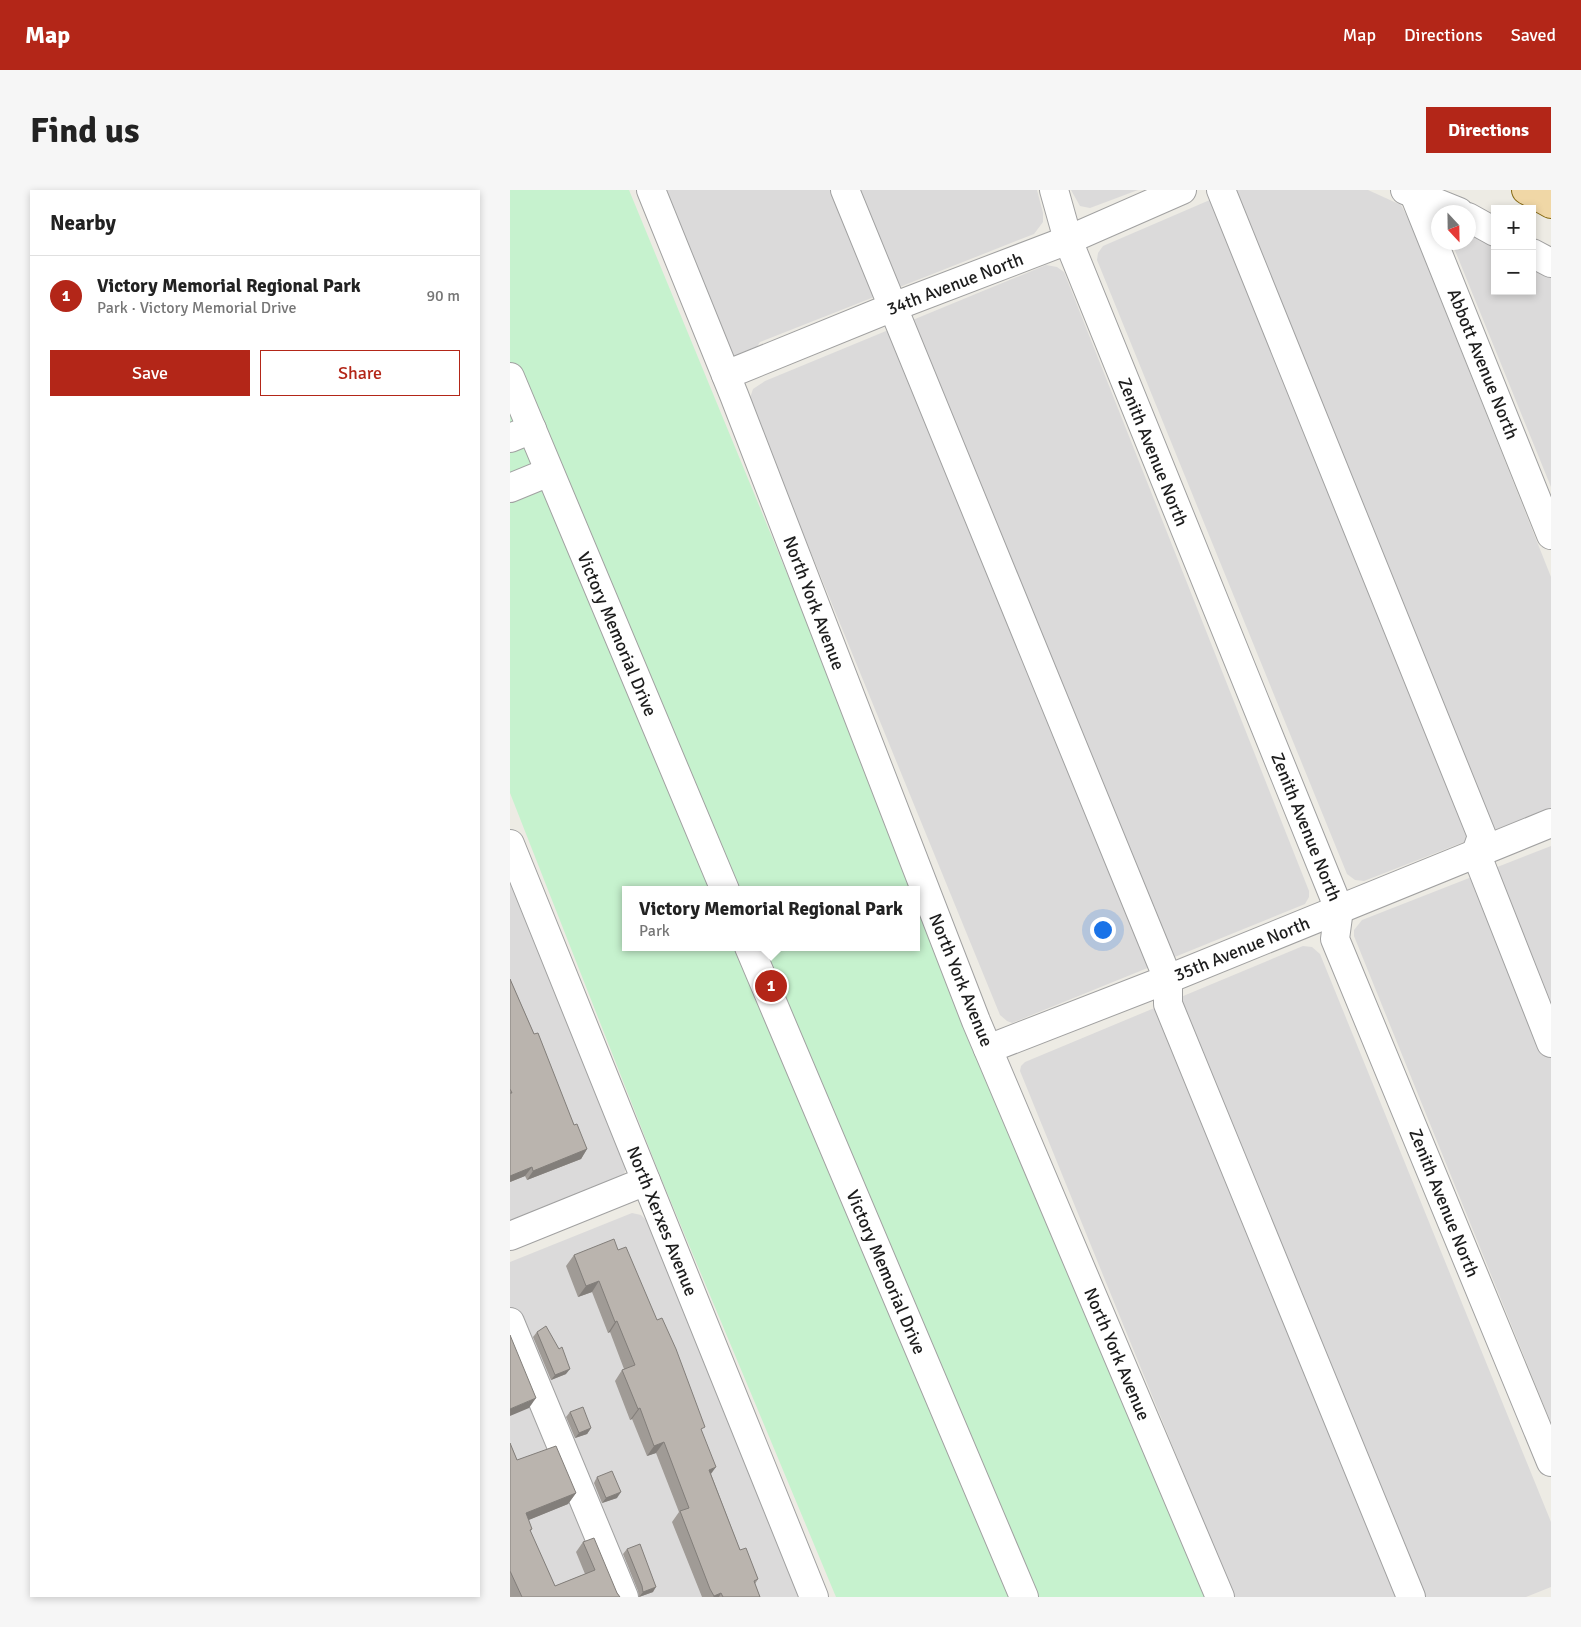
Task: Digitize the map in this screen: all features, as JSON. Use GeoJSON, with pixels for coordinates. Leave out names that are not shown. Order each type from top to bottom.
{"type":"FeatureCollection","features":[{"type":"Feature","properties":{"kind":"main road"},"geometry":{"type":"LineString","coordinates":[[1526,190],[1551,204]]}},
{"type":"Feature","properties":{"kind":"street","name":"North York Avenue"},"geometry":{"type":"LineString","coordinates":[[651,190],[726,375],[976,1021],[1220,1597]]}},
{"type":"Feature","properties":{"kind":"street"},"geometry":{"type":"LineString","coordinates":[[845,190],[1168,979],[1168,1004],[1411,1597]]}},
{"type":"Feature","properties":{"kind":"street","name":"Zenith Avenue North"},"geometry":{"type":"LineString","coordinates":[[1054,190],[1068,240],[1339,909],[1335,939],[1551,1462]]}},
{"type":"Feature","properties":{"kind":"street","name":"34th Avenue North"},"geometry":{"type":"LineString","coordinates":[[726,375],[893,307],[1068,240],[1182,190]]}},
{"type":"Feature","properties":{"kind":"street"},"geometry":{"type":"LineString","coordinates":[[1221,190],[1482,836],[1476,853],[1551,1043]]}},
{"type":"Feature","properties":{"kind":"street"},"geometry":{"type":"LineString","coordinates":[[1410,192],[1442,205]]}},
{"type":"Feature","properties":{"kind":"street","name":"Abbott Avenue North"},"geometry":{"type":"LineString","coordinates":[[1410,192],[1551,535]]}},
{"type":"Feature","properties":{"kind":"street"},"geometry":{"type":"LineString","coordinates":[[1476,221],[1491,230]]}},
{"type":"Feature","properties":{"kind":"street"},"geometry":{"type":"LineString","coordinates":[[1536,254],[1551,263]]}},
{"type":"Feature","properties":{"kind":"street","name":"Victory Memorial Drive"},"geometry":{"type":"LineString","coordinates":[[510,377],[521,433],[550,472],[723,886]]}},
{"type":"Feature","properties":{"kind":"street"},"geometry":{"type":"LineString","coordinates":[[510,488],[550,472]]}},
{"type":"Feature","properties":{"kind":"street","name":"35th Avenue North"},"geometry":{"type":"LineString","coordinates":[[988,1049],[1168,979],[1551,824]]}},
{"type":"Feature","properties":{"kind":"street","name":"North Xerxes Avenue"},"geometry":{"type":"LineString","coordinates":[[510,844],[814,1597]]}},
{"type":"Feature","properties":{"kind":"street","name":"Victory Memorial Drive"},"geometry":{"type":"LineString","coordinates":[[751,951],[1024,1597]]}},
{"type":"Feature","properties":{"kind":"street"},"geometry":{"type":"LineString","coordinates":[[510,1236],[646,1181]]}},
{"type":"Feature","properties":{"kind":"street"},"geometry":{"type":"LineString","coordinates":[[510,1322],[624,1597]]}},
{"type":"Feature","properties":{"kind":"shaded area"},"geometry":{"type":"Polygon","coordinates":[[[663,190],[1037,190],[1043,213],[1043,222],[1034,234],[760,342],[751,356],[736,363],[663,190]]]}},
{"type":"Feature","properties":{"kind":"shaded area"},"geometry":{"type":"Polygon","coordinates":[[[1071,190],[1138,190],[1090,208],[1080,206],[1071,190]]]}},
{"type":"Feature","properties":{"kind":"shaded area"},"geometry":{"type":"Polygon","coordinates":[[[1233,190],[1368,190],[1401,205],[1410,222],[1551,577],[1551,808],[1364,881],[1355,880],[1347,874],[1097,260],[1098,253],[1103,246],[1233,190]]]}},
{"type":"Feature","properties":{"kind":"shaded area"},"geometry":{"type":"Polygon","coordinates":[[[1476,235],[1491,244],[1491,295],[1536,295],[1536,268],[1551,276],[1551,487],[1455,250],[1476,250],[1476,235]]]}},
{"type":"Feature","properties":{"kind":"shaded area"},"geometry":{"type":"Polygon","coordinates":[[[1046,265],[1057,267],[1064,272],[1309,891],[1309,897],[1305,904],[1012,1023],[1000,1015],[749,401],[753,389],[765,381],[1046,265]]]}},
{"type":"Feature","properties":{"kind":"shaded area"},"geometry":{"type":"Polygon","coordinates":[[[1551,846],[1551,1423],[1354,936],[1354,930],[1362,920],[1551,846]]]}},
{"type":"Feature","properties":{"kind":"shaded area"},"geometry":{"type":"Polygon","coordinates":[[[510,873],[626,1166],[624,1175],[510,1226],[510,873]]]}},
{"type":"Feature","properties":{"kind":"shaded area"},"geometry":{"type":"Polygon","coordinates":[[[1303,946],[1312,947],[1320,954],[1551,1522],[1551,1587],[1526,1597],[1234,1597],[1020,1071],[1021,1066],[1025,1062],[1303,946]]]}},
{"type":"Feature","properties":{"kind":"shaded area"},"geometry":{"type":"Polygon","coordinates":[[[632,1213],[641,1215],[647,1221],[801,1597],[510,1597],[510,1262],[632,1213]]]}},
{"type":"Feature","properties":{"kind":"green space"},"geometry":{"type":"Polygon","coordinates":[[[510,190],[629,190],[916,886],[622,886],[622,951],[920,951],[920,896],[1209,1597],[836,1597],[661,1178],[510,793],[510,190]]]}},
{"type":"Feature","properties":{"kind":"building"},"geometry":{"type":"Polygon","coordinates":[[[510,979],[534,1034],[538,1033],[574,1125],[577,1124],[587,1149],[533,1171],[532,1167],[510,1176],[510,1093],[512,1093],[510,1089],[510,979]]]}},
{"type":"Feature","properties":{"kind":"building"},"geometry":{"type":"Polygon","coordinates":[[[614,1239],[618,1250],[626,1247],[657,1320],[662,1318],[676,1349],[705,1427],[701,1429],[716,1467],[709,1470],[740,1550],[746,1548],[758,1579],[754,1581],[760,1597],[723,1597],[721,1593],[714,1596],[710,1589],[680,1511],[689,1508],[664,1442],[654,1446],[640,1408],[638,1409],[622,1370],[635,1365],[617,1321],[615,1322],[599,1281],[586,1286],[574,1255],[614,1239]]]}},
{"type":"Feature","properties":{"kind":"building"},"geometry":{"type":"Polygon","coordinates":[[[546,1326],[559,1349],[562,1347],[570,1369],[555,1375],[537,1332],[546,1326]]]}},
{"type":"Feature","properties":{"kind":"building"},"geometry":{"type":"Polygon","coordinates":[[[510,1335],[536,1398],[510,1409],[510,1335]]]}},
{"type":"Feature","properties":{"kind":"building"},"geometry":{"type":"Polygon","coordinates":[[[583,1407],[591,1428],[579,1433],[570,1412],[583,1407]]]}},
{"type":"Feature","properties":{"kind":"building"},"geometry":{"type":"Polygon","coordinates":[[[510,1443],[517,1460],[556,1446],[576,1493],[526,1513],[532,1529],[530,1530],[555,1586],[595,1570],[583,1542],[594,1538],[620,1597],[522,1597],[510,1571],[510,1443]]]}},
{"type":"Feature","properties":{"kind":"building"},"geometry":{"type":"Polygon","coordinates":[[[612,1471],[621,1492],[606,1498],[597,1477],[612,1471]]]}},
{"type":"Feature","properties":{"kind":"building"},"geometry":{"type":"Polygon","coordinates":[[[640,1544],[656,1587],[643,1592],[627,1549],[640,1544]]]}},
{"type":"Feature","properties":{"kind":"place","name":"Victory Memorial Regional Park"},"geometry":{"type":"Point","coordinates":[771,986]}}]}
